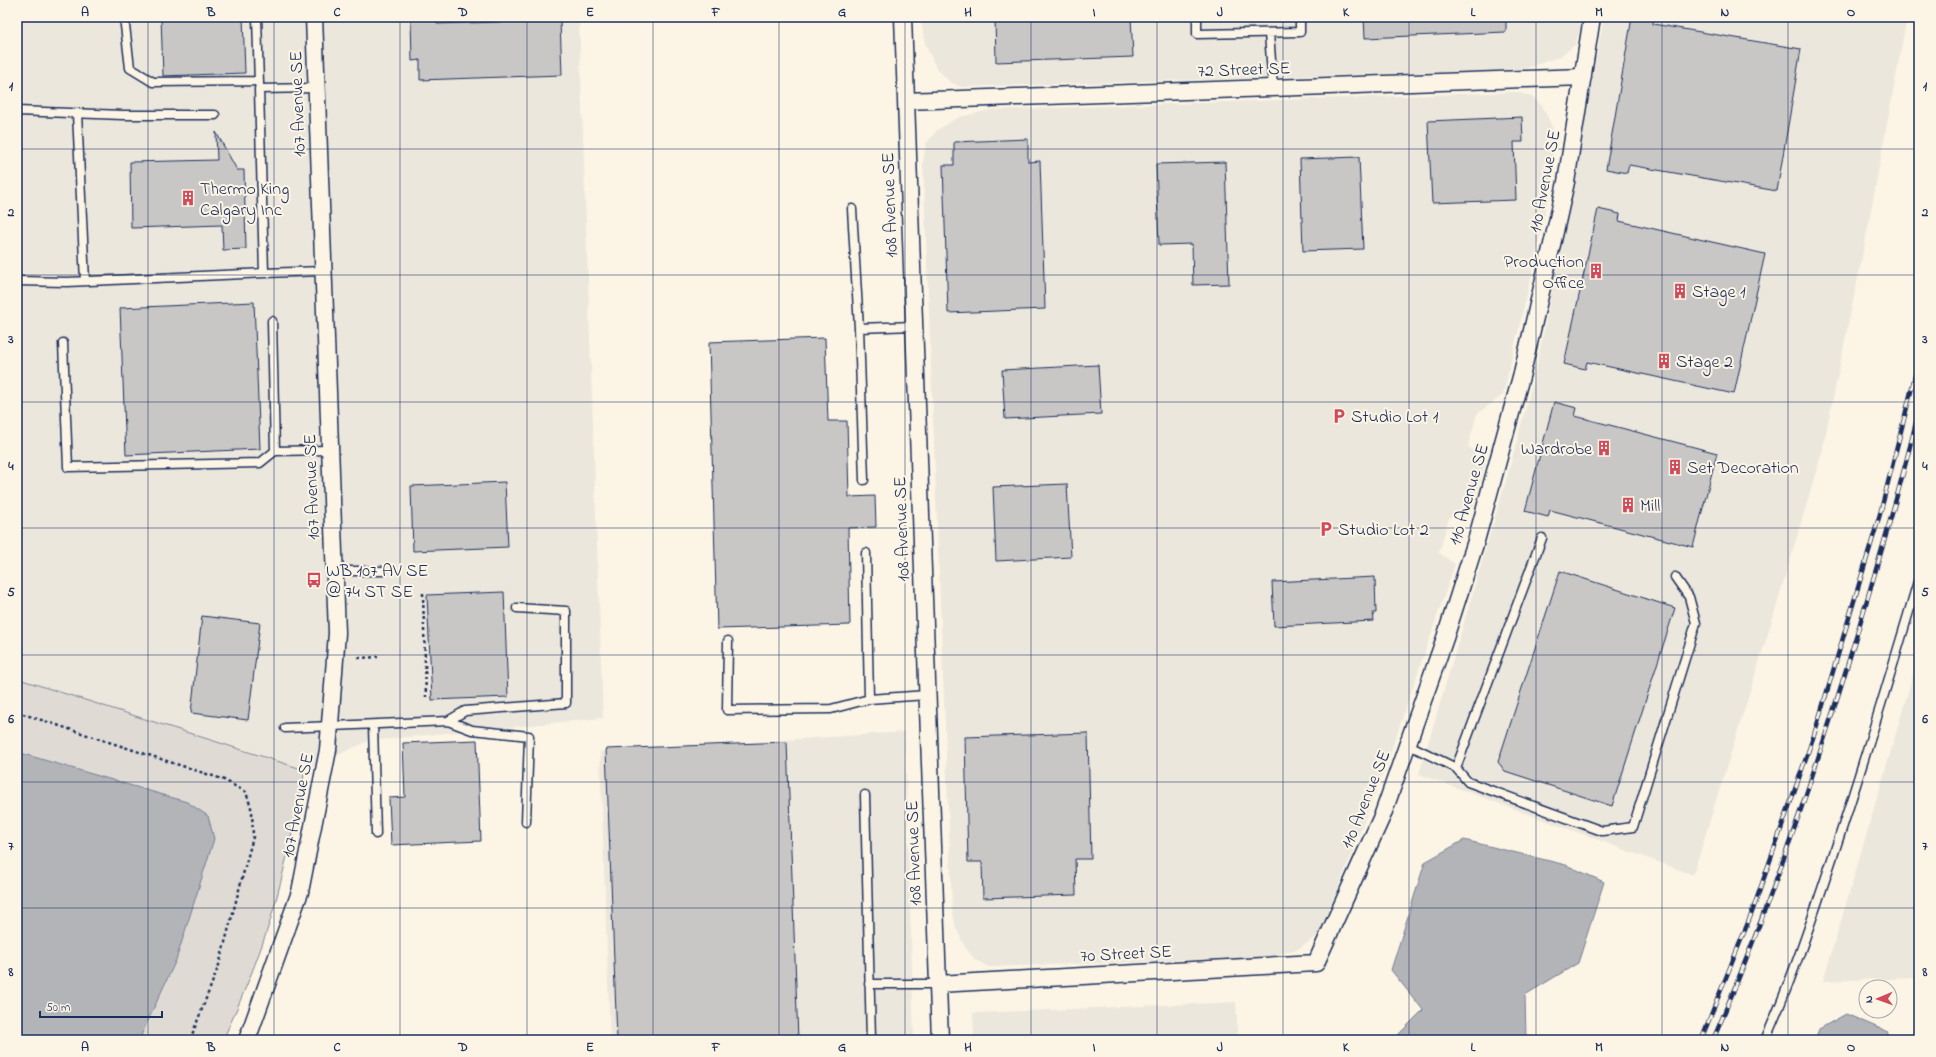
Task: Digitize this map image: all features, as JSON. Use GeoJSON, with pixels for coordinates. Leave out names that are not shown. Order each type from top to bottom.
{"type":"FeatureCollection","features":[{"type":"Feature","properties":{"kind":"street","name":"107 Avenue SE"},"geometry":{"type":"LineString","coordinates":[[247,1040],[300,892],[328,750],[337,633],[314,17]]}},
{"type":"Feature","properties":{"kind":"street","name":"108 Avenue SE"},"geometry":{"type":"LineString","coordinates":[[903,17],[940,1040]]}},
{"type":"Feature","properties":{"kind":"street","name":"110 Avenue SE"},"geometry":{"type":"LineString","coordinates":[[1316,963],[1383,814],[1466,571],[1509,424],[1566,182],[1592,17]]}},
{"type":"Feature","properties":{"kind":"street","name":"72 Street SE"},"geometry":{"type":"LineString","coordinates":[[906,101],[1583,77]]}},
{"type":"Feature","properties":{"kind":"street","name":"70 Street SE"},"geometry":{"type":"LineString","coordinates":[[938,984],[1316,963]]}},
{"type":"Feature","properties":{"kind":"lane"},"geometry":{"type":"LineString","coordinates":[[124,17],[130,68],[153,82],[316,88]]}},
{"type":"Feature","properties":{"kind":"lane"},"geometry":{"type":"LineString","coordinates":[[257,17],[264,273]]}},
{"type":"Feature","properties":{"kind":"lane"},"geometry":{"type":"LineString","coordinates":[[1196,17],[1197,34],[1300,32],[1300,17]]}},
{"type":"Feature","properties":{"kind":"lane"},"geometry":{"type":"LineString","coordinates":[[1269,33],[1273,88]]}},
{"type":"Feature","properties":{"kind":"lane"},"geometry":{"type":"LineString","coordinates":[[17,111],[77,114],[215,115]]}},
{"type":"Feature","properties":{"kind":"lane"},"geometry":{"type":"LineString","coordinates":[[77,114],[84,281]]}},
{"type":"Feature","properties":{"kind":"lane"},"geometry":{"type":"LineString","coordinates":[[852,209],[860,328],[864,480]]}},
{"type":"Feature","properties":{"kind":"lane"},"geometry":{"type":"LineString","coordinates":[[17,281],[84,281],[323,271]]}},
{"type":"Feature","properties":{"kind":"lane"},"geometry":{"type":"LineString","coordinates":[[272,321],[275,451]]}},
{"type":"Feature","properties":{"kind":"lane"},"geometry":{"type":"LineString","coordinates":[[860,328],[914,326]]}},
{"type":"Feature","properties":{"kind":"lane"},"geometry":{"type":"LineString","coordinates":[[63,343],[68,467],[260,463],[275,451],[330,450]]}},
{"type":"Feature","properties":{"kind":"lane"},"geometry":{"type":"LineString","coordinates":[[1456,768],[1542,538]]}},
{"type":"Feature","properties":{"kind":"lane"},"geometry":{"type":"LineString","coordinates":[[866,553],[869,699]]}},
{"type":"Feature","properties":{"kind":"lane"},"geometry":{"type":"LineString","coordinates":[[334,571],[382,571]]}},
{"type":"Feature","properties":{"kind":"lane"},"geometry":{"type":"LineString","coordinates":[[1408,744],[1456,768],[1468,782],[1602,830],[1633,827],[1696,623],[1689,598],[1676,578]]}},
{"type":"Feature","properties":{"kind":"lane"},"geometry":{"type":"LineString","coordinates":[[1765,1040],[1776,1017],[1820,894],[1878,720],[1919,578]]}},
{"type":"Feature","properties":{"kind":"lane"},"geometry":{"type":"LineString","coordinates":[[448,721],[465,711],[566,703],[566,611],[517,608]]}},
{"type":"Feature","properties":{"kind":"lane"},"geometry":{"type":"LineString","coordinates":[[728,641],[728,710],[831,709],[869,699],[927,695]]}},
{"type":"Feature","properties":{"kind":"lane"},"geometry":{"type":"LineString","coordinates":[[285,728],[448,721],[472,730],[529,736],[526,822]]}},
{"type":"Feature","properties":{"kind":"lane"},"geometry":{"type":"LineString","coordinates":[[372,725],[376,834]]}},
{"type":"Feature","properties":{"kind":"lane"},"geometry":{"type":"LineString","coordinates":[[865,795],[871,1040]]}},
{"type":"Feature","properties":{"kind":"lane"},"geometry":{"type":"LineString","coordinates":[[869,984],[938,984]]}},
{"type":"Feature","properties":{"kind":"path"},"geometry":{"type":"LineString","coordinates":[[423,593],[426,697]]}},
{"type":"Feature","properties":{"kind":"path"},"geometry":{"type":"LineString","coordinates":[[358,658],[378,657]]}},
{"type":"Feature","properties":{"kind":"path"},"geometry":{"type":"LineString","coordinates":[[17,712],[222,779],[246,792],[252,811],[253,837],[219,965],[190,1040]]}},
{"type":"Feature","properties":{"kind":"shaded area"},"geometry":{"type":"Polygon","coordinates":[[[17,17],[579,17],[603,718],[368,741],[305,770],[19,679],[17,620],[17,17]]]}},
{"type":"Feature","properties":{"kind":"shaded area"},"geometry":{"type":"Polygon","coordinates":[[[920,17],[1583,17],[1575,45],[1559,57],[1526,68],[1505,70],[961,87],[950,82],[936,68],[925,43],[920,17]]]}},
{"type":"Feature","properties":{"kind":"shaded area"},"geometry":{"type":"Polygon","coordinates":[[[1604,17],[1907,17],[1865,243],[1822,452],[1775,611],[1693,875],[1419,774],[1509,470],[1531,388],[1542,341],[1604,17]]]}},
{"type":"Feature","properties":{"kind":"shaded area"},"geometry":{"type":"Polygon","coordinates":[[[1517,92],[1533,97],[1543,107],[1553,129],[1553,171],[1536,256],[1503,395],[1477,414],[1468,446],[1485,463],[1473,507],[1449,518],[1439,553],[1455,564],[1388,760],[1320,934],[1298,949],[1270,957],[989,967],[975,960],[965,947],[956,928],[952,908],[923,162],[926,144],[937,130],[959,117],[990,110],[1517,92]]]}},
{"type":"Feature","properties":{"kind":"shaded area"},"geometry":{"type":"Polygon","coordinates":[[[17,620],[19,679],[305,770],[294,826],[271,918],[249,980],[223,1040],[17,1040],[17,620]]]}},
{"type":"Feature","properties":{"kind":"shaded area"},"geometry":{"type":"Polygon","coordinates":[[[1919,654],[1919,978],[1823,981],[1919,654]]]}},
{"type":"Feature","properties":{"kind":"shaded area"},"geometry":{"type":"Polygon","coordinates":[[[905,732],[914,1040],[610,1040],[600,752],[905,732]]]}},
{"type":"Feature","properties":{"kind":"shaded area"},"geometry":{"type":"Polygon","coordinates":[[[17,752],[187,802],[208,816],[214,839],[176,960],[139,1040],[17,1040],[17,752]]]}},
{"type":"Feature","properties":{"kind":"shaded area"},"geometry":{"type":"Polygon","coordinates":[[[1464,840],[1566,865],[1604,882],[1578,963],[1525,995],[1526,1040],[1393,1040],[1423,1010],[1391,970],[1425,862],[1464,840]]]}},
{"type":"Feature","properties":{"kind":"shaded area"},"geometry":{"type":"Polygon","coordinates":[[[1236,1002],[1238,1040],[974,1040],[973,1013],[1236,1002]]]}},
{"type":"Feature","properties":{"kind":"shaded area"},"geometry":{"type":"Polygon","coordinates":[[[1846,1014],[1888,1032],[1888,1040],[1815,1040],[1819,1029],[1846,1014]]]}},
{"type":"Feature","properties":{"kind":"building"},"geometry":{"type":"Polygon","coordinates":[[[161,17],[243,17],[245,73],[163,76],[161,17]]]}},
{"type":"Feature","properties":{"kind":"building"},"geometry":{"type":"Polygon","coordinates":[[[437,17],[437,24],[560,20],[562,75],[420,80],[420,60],[412,61],[411,18],[437,17]]]}},
{"type":"Feature","properties":{"kind":"building"},"geometry":{"type":"Polygon","coordinates":[[[995,17],[1131,17],[1133,57],[996,62],[995,17]]]}},
{"type":"Feature","properties":{"kind":"building"},"geometry":{"type":"Polygon","coordinates":[[[1364,17],[1506,17],[1506,32],[1365,38],[1364,17]]]}},
{"type":"Feature","properties":{"kind":"building"},"geometry":{"type":"Polygon","coordinates":[[[1632,17],[1654,17],[1653,24],[1801,49],[1777,191],[1629,165],[1627,173],[1606,169],[1632,17]]]}},
{"type":"Feature","properties":{"kind":"building"},"geometry":{"type":"Polygon","coordinates":[[[1522,117],[1523,142],[1514,142],[1516,200],[1432,203],[1428,121],[1522,117]]]}},
{"type":"Feature","properties":{"kind":"building","name":"Thermo King Calgary Inc"},"geometry":{"type":"Polygon","coordinates":[[[216,132],[237,170],[244,170],[246,249],[223,250],[222,225],[131,228],[130,162],[217,160],[216,132]]]}},
{"type":"Feature","properties":{"kind":"building"},"geometry":{"type":"Polygon","coordinates":[[[1028,139],[1028,162],[1040,161],[1045,309],[948,313],[943,165],[954,165],[954,142],[1028,139]]]}},
{"type":"Feature","properties":{"kind":"building"},"geometry":{"type":"Polygon","coordinates":[[[1359,157],[1363,249],[1303,251],[1300,159],[1359,157]]]}},
{"type":"Feature","properties":{"kind":"building"},"geometry":{"type":"Polygon","coordinates":[[[1225,162],[1229,284],[1193,285],[1192,244],[1159,245],[1156,164],[1225,162]]]}},
{"type":"Feature","properties":{"kind":"building","name":"Stage 1"},"geometry":{"type":"Polygon","coordinates":[[[1598,209],[1620,214],[1619,221],[1765,254],[1734,394],[1587,362],[1585,369],[1564,364],[1598,209]]]}},
{"type":"Feature","properties":{"kind":"building"},"geometry":{"type":"Polygon","coordinates":[[[254,302],[260,449],[126,455],[120,308],[254,302]]]}},
{"type":"Feature","properties":{"kind":"building"},"geometry":{"type":"Polygon","coordinates":[[[825,338],[828,421],[847,421],[849,497],[875,496],[876,527],[848,528],[850,625],[717,629],[709,342],[825,338]]]}},
{"type":"Feature","properties":{"kind":"building"},"geometry":{"type":"Polygon","coordinates":[[[1098,365],[1101,414],[1005,419],[1002,370],[1098,365]]]}},
{"type":"Feature","properties":{"kind":"building"},"geometry":{"type":"Polygon","coordinates":[[[1554,402],[1577,408],[1575,416],[1717,453],[1693,547],[1550,510],[1548,517],[1525,511],[1554,402]]]}},
{"type":"Feature","properties":{"kind":"building"},"geometry":{"type":"Polygon","coordinates":[[[505,482],[508,547],[413,551],[411,486],[505,482]]]}},
{"type":"Feature","properties":{"kind":"building"},"geometry":{"type":"Polygon","coordinates":[[[1067,484],[1071,557],[996,561],[993,487],[1067,484]]]}},
{"type":"Feature","properties":{"kind":"building"},"geometry":{"type":"Polygon","coordinates":[[[1560,571],[1675,608],[1612,806],[1505,771],[1498,762],[1560,571]]]}},
{"type":"Feature","properties":{"kind":"building"},"geometry":{"type":"Polygon","coordinates":[[[1375,577],[1376,613],[1373,613],[1374,621],[1274,626],[1272,582],[1375,577]]]}},
{"type":"Feature","properties":{"kind":"building"},"geometry":{"type":"Polygon","coordinates":[[[504,592],[508,697],[432,700],[427,595],[504,592]]]}},
{"type":"Feature","properties":{"kind":"building"},"geometry":{"type":"Polygon","coordinates":[[[202,616],[260,623],[248,720],[191,713],[202,616]]]}},
{"type":"Feature","properties":{"kind":"building"},"geometry":{"type":"Polygon","coordinates":[[[1088,733],[1091,859],[1075,859],[1076,895],[983,898],[982,862],[968,862],[965,737],[1088,733]]]}},
{"type":"Feature","properties":{"kind":"building"},"geometry":{"type":"Polygon","coordinates":[[[477,740],[481,841],[391,845],[389,798],[405,797],[403,743],[477,740]]]}},
{"type":"Feature","properties":{"kind":"building"},"geometry":{"type":"Polygon","coordinates":[[[787,742],[798,1040],[617,1040],[606,749],[787,742]]]}},
{"type":"Feature","properties":{"kind":"railway"},"geometry":{"type":"LineString","coordinates":[[1701,1040],[1751,915],[1814,735],[1880,514],[1919,360]]}},
{"type":"Feature","properties":{"kind":"railway"},"geometry":{"type":"LineString","coordinates":[[1713,1040],[1769,899],[1819,756],[1877,567],[1919,410]]}},
{"type":"Feature","properties":{"kind":"place","name":"Thermo King Calgary Inc"},"geometry":{"type":"Point","coordinates":[188,198]}},
{"type":"Feature","properties":{"kind":"place","name":"Production Office"},"geometry":{"type":"Point","coordinates":[1596,271]}},
{"type":"Feature","properties":{"kind":"place","name":"Stage 1"},"geometry":{"type":"Point","coordinates":[1680,291]}},
{"type":"Feature","properties":{"kind":"place","name":"Stage 2"},"geometry":{"type":"Point","coordinates":[1664,361]}},
{"type":"Feature","properties":{"kind":"place","name":"Studio Lot 1"},"geometry":{"type":"Point","coordinates":[1339,416]}},
{"type":"Feature","properties":{"kind":"place","name":"Wardrobe"},"geometry":{"type":"Point","coordinates":[1604,448]}},
{"type":"Feature","properties":{"kind":"place","name":"Set Decoration"},"geometry":{"type":"Point","coordinates":[1675,467]}},
{"type":"Feature","properties":{"kind":"place","name":"Mill"},"geometry":{"type":"Point","coordinates":[1628,505]}},
{"type":"Feature","properties":{"kind":"place","name":"Studio Lot 2"},"geometry":{"type":"Point","coordinates":[1326,529]}},
{"type":"Feature","properties":{"kind":"place","name":"WB 107 AV SE @ 74 ST SE"},"geometry":{"type":"Point","coordinates":[314,580]}}]}
